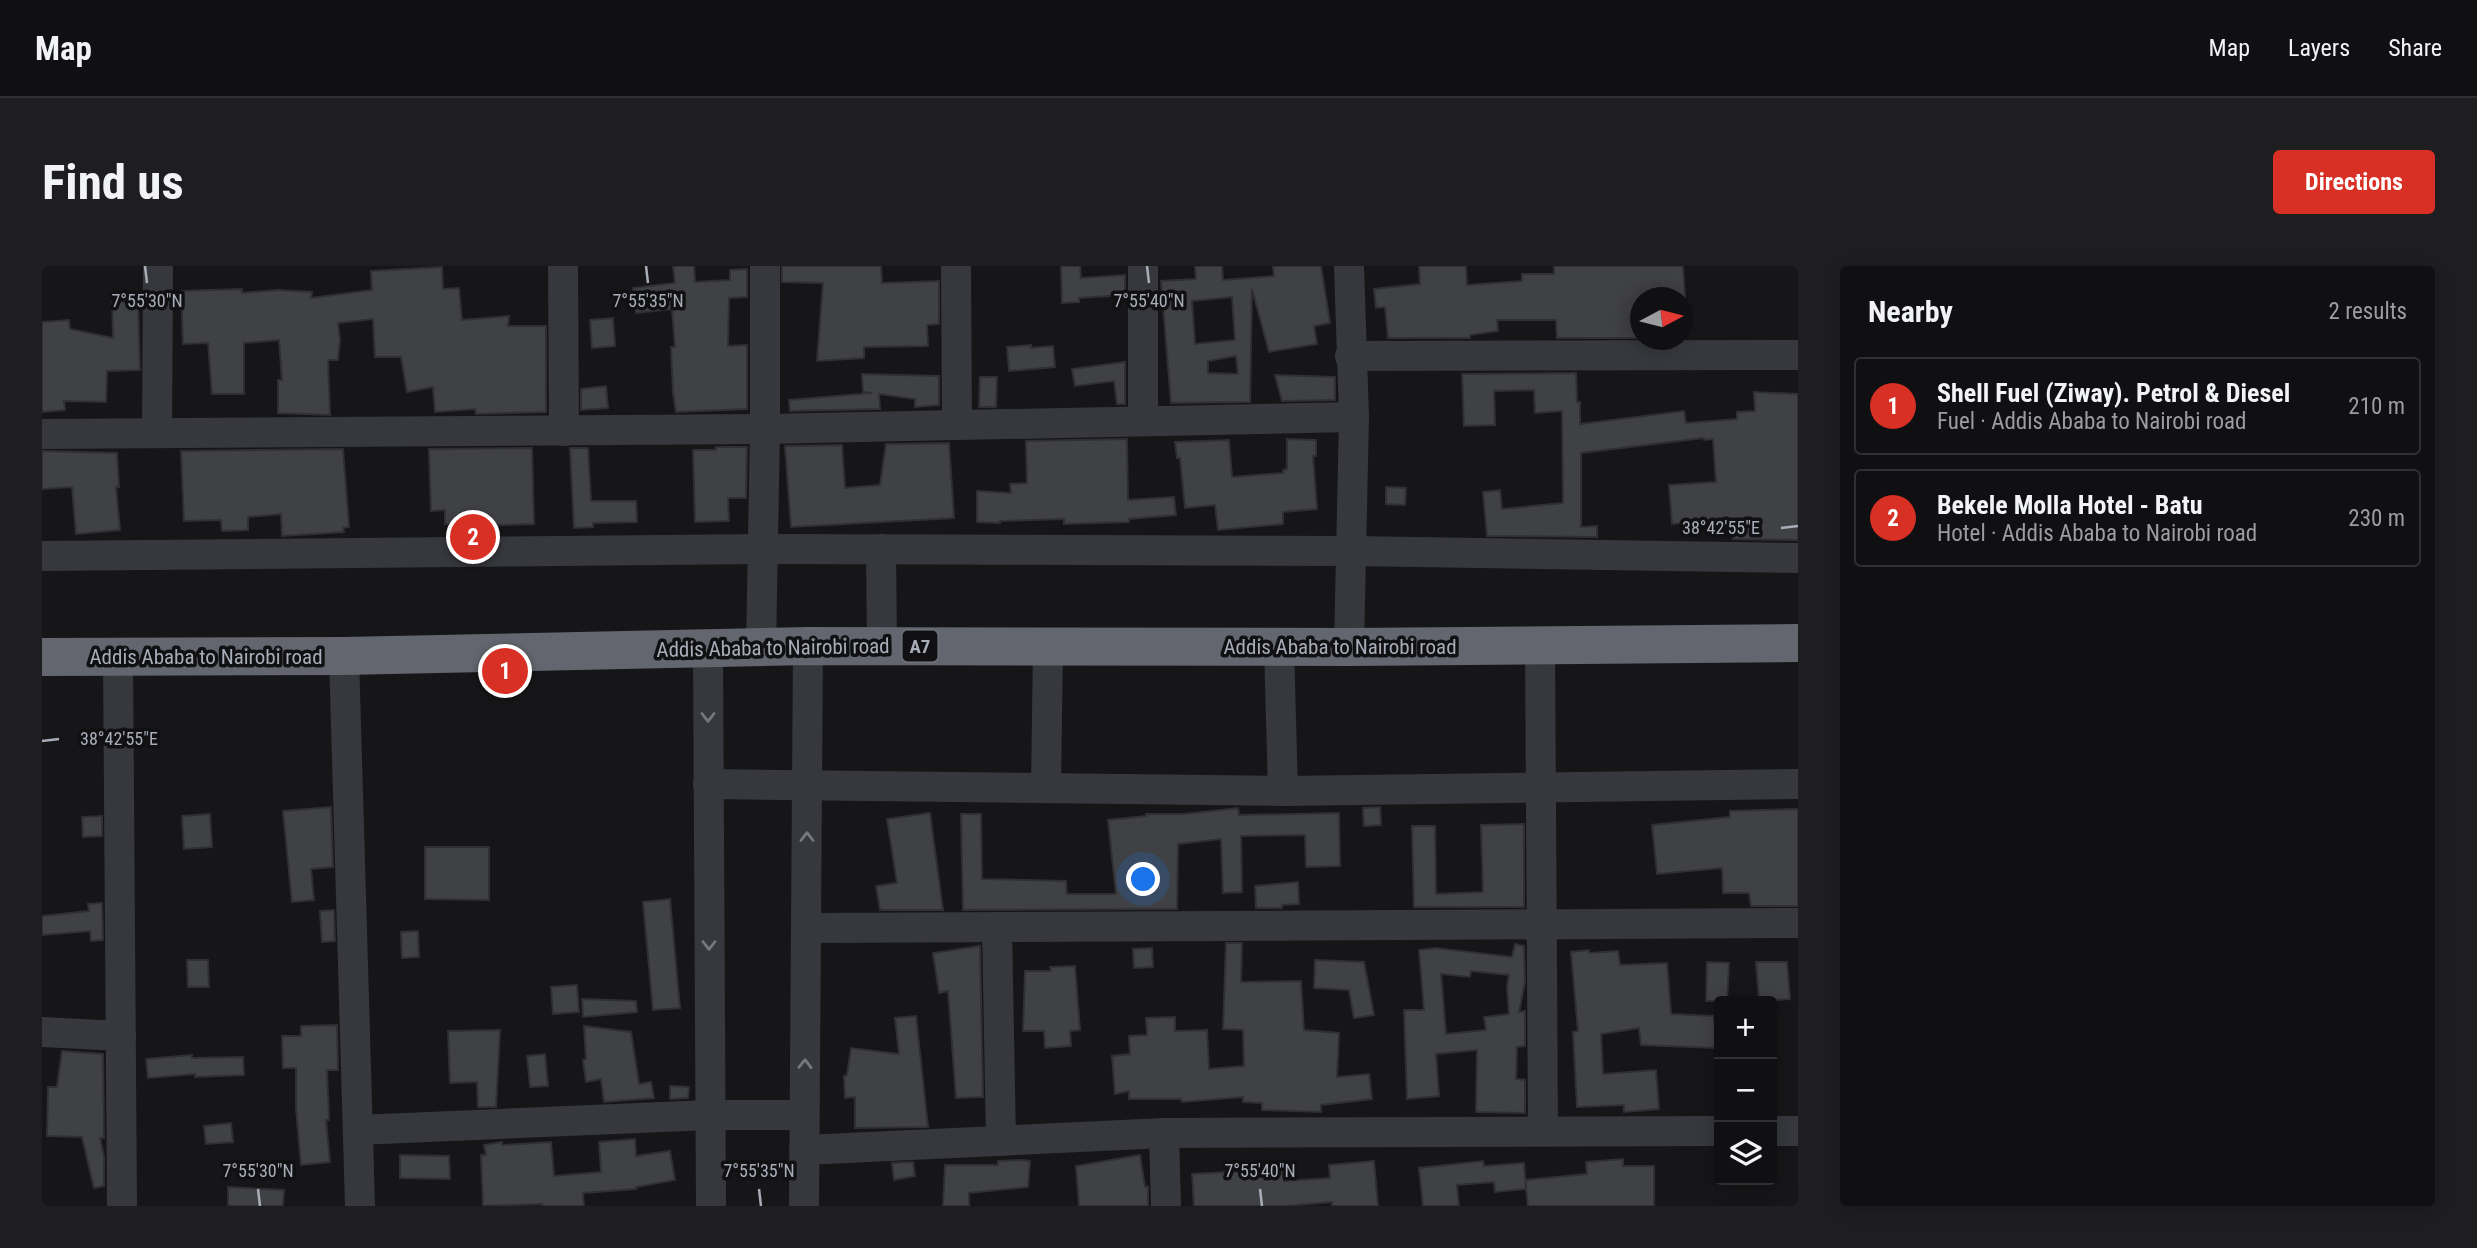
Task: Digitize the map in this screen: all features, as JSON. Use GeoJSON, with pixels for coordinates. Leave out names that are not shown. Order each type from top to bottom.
{"type":"FeatureCollection","features":[{"type":"Feature","properties":{"kind":"highway","name":"Addis Ababa to Nairobi road"},"geometry":{"type":"LineString","coordinates":[[42,657],[344,656],[808,646],[1349,647],[1798,643]]}},
{"type":"Feature","properties":{"kind":"street"},"geometry":{"type":"LineString","coordinates":[[157,433],[158,266]]}},
{"type":"Feature","properties":{"kind":"street"},"geometry":{"type":"LineString","coordinates":[[563,266],[564,431]]}},
{"type":"Feature","properties":{"kind":"street"},"geometry":{"type":"LineString","coordinates":[[761,648],[765,266]]}},
{"type":"Feature","properties":{"kind":"street"},"geometry":{"type":"LineString","coordinates":[[956,266],[957,425]]}},
{"type":"Feature","properties":{"kind":"street"},"geometry":{"type":"LineString","coordinates":[[1143,266],[1143,421]]}},
{"type":"Feature","properties":{"kind":"street"},"geometry":{"type":"LineString","coordinates":[[1349,266],[1354,417],[1349,647]]}},
{"type":"Feature","properties":{"kind":"street"},"geometry":{"type":"LineString","coordinates":[[1350,356],[1798,355]]}},
{"type":"Feature","properties":{"kind":"street"},"geometry":{"type":"LineString","coordinates":[[42,434],[765,429],[1354,417]]}},
{"type":"Feature","properties":{"kind":"street"},"geometry":{"type":"LineString","coordinates":[[881,549],[882,646]]}},
{"type":"Feature","properties":{"kind":"street"},"geometry":{"type":"LineString","coordinates":[[42,556],[881,549],[1351,551],[1798,558]]}},
{"type":"Feature","properties":{"kind":"street"},"geometry":{"type":"LineString","coordinates":[[804,1206],[808,646]]}},
{"type":"Feature","properties":{"kind":"street"},"geometry":{"type":"LineString","coordinates":[[1046,787],[1048,646]]}},
{"type":"Feature","properties":{"kind":"street"},"geometry":{"type":"LineString","coordinates":[[1540,646],[1544,1131]]}},
{"type":"Feature","properties":{"kind":"street"},"geometry":{"type":"LineString","coordinates":[[1279,647],[1283,791]]}},
{"type":"Feature","properties":{"kind":"street"},"geometry":{"type":"LineString","coordinates":[[708,649],[711,1206]]}},
{"type":"Feature","properties":{"kind":"street"},"geometry":{"type":"LineString","coordinates":[[344,656],[360,1206]]}},
{"type":"Feature","properties":{"kind":"street"},"geometry":{"type":"LineString","coordinates":[[118,657],[122,1206]]}},
{"type":"Feature","properties":{"kind":"street"},"geometry":{"type":"LineString","coordinates":[[708,784],[1283,791],[1798,784]]}},
{"type":"Feature","properties":{"kind":"street"},"geometry":{"type":"LineString","coordinates":[[806,928],[1798,923]]}},
{"type":"Feature","properties":{"kind":"street"},"geometry":{"type":"LineString","coordinates":[[997,926],[1001,1141]]}},
{"type":"Feature","properties":{"kind":"street"},"geometry":{"type":"LineString","coordinates":[[42,1032],[121,1036]]}},
{"type":"Feature","properties":{"kind":"street"},"geometry":{"type":"LineString","coordinates":[[358,1130],[710,1115],[804,1115]]}},
{"type":"Feature","properties":{"kind":"street"},"geometry":{"type":"LineString","coordinates":[[804,1150],[1164,1133],[1714,1131]]}},
{"type":"Feature","properties":{"kind":"street"},"geometry":{"type":"LineString","coordinates":[[1777,1131],[1798,1131]]}},
{"type":"Feature","properties":{"kind":"street"},"geometry":{"type":"LineString","coordinates":[[1164,1133],[1166,1206]]}},
{"type":"Feature","properties":{"kind":"building"},"geometry":{"type":"Polygon","coordinates":[[[673,266],[694,266],[695,282],[730,280],[730,270],[747,269],[747,297],[729,298],[728,346],[747,345],[747,409],[676,412],[671,347],[675,347],[672,309],[636,313],[633,288],[675,283],[673,266]]]}},
{"type":"Feature","properties":{"kind":"building"},"geometry":{"type":"Polygon","coordinates":[[[782,266],[881,266],[882,283],[939,281],[939,324],[927,325],[928,346],[864,347],[864,358],[817,361],[823,283],[782,282],[782,266]]]}},
{"type":"Feature","properties":{"kind":"building"},"geometry":{"type":"Polygon","coordinates":[[[1061,266],[1080,266],[1081,278],[1125,275],[1125,295],[1079,298],[1079,302],[1062,303],[1061,266]]]}},
{"type":"Feature","properties":{"kind":"building"},"geometry":{"type":"Polygon","coordinates":[[[1195,266],[1222,266],[1223,280],[1274,276],[1273,266],[1321,266],[1330,323],[1314,326],[1317,344],[1269,352],[1252,289],[1250,402],[1171,403],[1161,281],[1196,279],[1195,266]],[[1232,297],[1192,301],[1195,344],[1235,340],[1232,297]],[[1236,356],[1208,361],[1208,373],[1238,374],[1236,356]]]}},
{"type":"Feature","properties":{"kind":"building"},"geometry":{"type":"Polygon","coordinates":[[[1419,266],[1466,266],[1467,285],[1522,281],[1522,274],[1554,274],[1554,266],[1683,266],[1684,287],[1630,287],[1630,338],[1557,338],[1556,320],[1497,320],[1498,331],[1470,335],[1470,338],[1388,338],[1385,307],[1376,308],[1374,289],[1420,284],[1419,266]]]}},
{"type":"Feature","properties":{"kind":"building"},"geometry":{"type":"Polygon","coordinates":[[[442,267],[443,289],[459,288],[462,320],[509,316],[508,326],[546,326],[546,412],[476,414],[475,409],[435,412],[433,387],[407,392],[401,357],[375,357],[373,319],[338,323],[338,360],[328,360],[330,415],[278,413],[278,380],[282,380],[279,340],[244,343],[244,394],[212,394],[208,343],[183,344],[181,291],[242,289],[242,293],[278,290],[312,292],[311,298],[372,290],[371,271],[442,267]]]}},
{"type":"Feature","properties":{"kind":"building"},"geometry":{"type":"Polygon","coordinates":[[[138,301],[140,370],[107,371],[106,402],[64,401],[65,410],[42,412],[42,322],[69,320],[70,329],[113,338],[112,302],[138,301]]]}},
{"type":"Feature","properties":{"kind":"building"},"geometry":{"type":"Polygon","coordinates":[[[613,318],[615,346],[592,348],[590,320],[613,318]]]}},
{"type":"Feature","properties":{"kind":"building"},"geometry":{"type":"Polygon","coordinates":[[[1031,345],[1031,348],[1053,346],[1055,367],[1009,371],[1007,347],[1031,345]]]}},
{"type":"Feature","properties":{"kind":"building"},"geometry":{"type":"Polygon","coordinates":[[[1125,362],[1125,404],[1117,404],[1114,381],[1075,386],[1072,369],[1125,362]]]}},
{"type":"Feature","properties":{"kind":"building"},"geometry":{"type":"Polygon","coordinates":[[[1576,373],[1580,424],[1684,411],[1686,423],[1737,419],[1737,412],[1755,411],[1754,392],[1798,394],[1798,540],[1733,539],[1732,520],[1672,524],[1669,485],[1716,482],[1713,439],[1704,438],[1581,453],[1581,527],[1597,526],[1597,537],[1487,536],[1483,492],[1500,490],[1502,509],[1563,503],[1562,411],[1535,413],[1534,390],[1494,391],[1495,425],[1464,426],[1462,374],[1576,373]]]}},
{"type":"Feature","properties":{"kind":"building"},"geometry":{"type":"Polygon","coordinates":[[[862,374],[939,376],[939,405],[915,407],[915,399],[879,394],[880,409],[790,411],[789,400],[872,393],[863,392],[862,374]]]}},
{"type":"Feature","properties":{"kind":"building"},"geometry":{"type":"Polygon","coordinates":[[[1275,375],[1335,377],[1335,400],[1282,401],[1275,375]]]}},
{"type":"Feature","properties":{"kind":"building"},"geometry":{"type":"Polygon","coordinates":[[[980,377],[997,377],[996,407],[979,407],[980,377]]]}},
{"type":"Feature","properties":{"kind":"building"},"geometry":{"type":"Polygon","coordinates":[[[606,386],[608,408],[581,410],[581,389],[606,386]]]}},
{"type":"Feature","properties":{"kind":"building"},"geometry":{"type":"Polygon","coordinates":[[[1127,439],[1128,500],[1174,497],[1176,515],[1129,519],[1129,522],[1064,524],[1064,519],[977,522],[977,491],[1011,493],[1010,484],[1027,483],[1026,441],[1127,439]]]}},
{"type":"Feature","properties":{"kind":"building"},"geometry":{"type":"Polygon","coordinates":[[[1287,439],[1316,440],[1316,456],[1313,456],[1317,509],[1283,512],[1283,524],[1218,530],[1215,505],[1185,508],[1180,458],[1177,458],[1175,442],[1229,440],[1232,477],[1283,473],[1283,470],[1287,469],[1287,439]]]}},
{"type":"Feature","properties":{"kind":"building"},"geometry":{"type":"Polygon","coordinates":[[[949,443],[954,518],[791,527],[785,446],[842,445],[845,488],[880,485],[886,444],[949,443]]]}},
{"type":"Feature","properties":{"kind":"building"},"geometry":{"type":"Polygon","coordinates":[[[716,447],[747,447],[746,498],[728,498],[729,521],[695,522],[693,450],[716,450],[716,447]]]}},
{"type":"Feature","properties":{"kind":"building"},"geometry":{"type":"Polygon","coordinates":[[[532,448],[534,524],[470,526],[470,534],[449,535],[449,524],[445,524],[445,510],[431,511],[429,449],[532,448]]]}},
{"type":"Feature","properties":{"kind":"building"},"geometry":{"type":"Polygon","coordinates":[[[570,448],[588,448],[591,501],[636,501],[637,522],[593,523],[593,527],[574,528],[570,448]]]}},
{"type":"Feature","properties":{"kind":"building"},"geometry":{"type":"Polygon","coordinates":[[[343,449],[349,527],[343,528],[344,532],[282,536],[281,514],[248,517],[248,530],[222,531],[221,520],[184,521],[181,451],[343,449]]]}},
{"type":"Feature","properties":{"kind":"building"},"geometry":{"type":"Polygon","coordinates":[[[42,451],[117,453],[119,487],[116,487],[120,530],[76,534],[72,487],[42,489],[42,451]]]}},
{"type":"Feature","properties":{"kind":"building"},"geometry":{"type":"Polygon","coordinates":[[[1386,487],[1406,488],[1405,505],[1386,504],[1386,487]]]}},
{"type":"Feature","properties":{"kind":"building"},"geometry":{"type":"Polygon","coordinates":[[[331,807],[333,867],[311,869],[314,900],[292,902],[283,811],[331,807]]]}},
{"type":"Feature","properties":{"kind":"building"},"geometry":{"type":"Polygon","coordinates":[[[1380,807],[1381,825],[1364,826],[1363,808],[1380,807]]]}},
{"type":"Feature","properties":{"kind":"building"},"geometry":{"type":"Polygon","coordinates":[[[1238,808],[1239,815],[1339,813],[1340,866],[1306,867],[1305,835],[1241,836],[1242,892],[1223,893],[1221,839],[1178,844],[1177,909],[963,910],[961,814],[981,814],[982,879],[1066,881],[1067,894],[1116,894],[1108,820],[1146,814],[1184,814],[1238,808]]]}},
{"type":"Feature","properties":{"kind":"building"},"geometry":{"type":"Polygon","coordinates":[[[1798,809],[1798,906],[1751,906],[1749,893],[1723,893],[1722,868],[1657,874],[1652,825],[1730,817],[1730,811],[1798,809]]]}},
{"type":"Feature","properties":{"kind":"building"},"geometry":{"type":"Polygon","coordinates":[[[930,813],[943,910],[880,910],[876,886],[897,883],[887,819],[930,813]]]}},
{"type":"Feature","properties":{"kind":"building"},"geometry":{"type":"Polygon","coordinates":[[[210,814],[212,847],[184,849],[182,816],[210,814]]]}},
{"type":"Feature","properties":{"kind":"building"},"geometry":{"type":"Polygon","coordinates":[[[102,816],[102,836],[83,837],[82,817],[102,816]]]}},
{"type":"Feature","properties":{"kind":"building"},"geometry":{"type":"Polygon","coordinates":[[[1524,824],[1524,907],[1414,907],[1412,826],[1435,826],[1436,894],[1483,892],[1481,825],[1524,824]]]}},
{"type":"Feature","properties":{"kind":"building"},"geometry":{"type":"Polygon","coordinates":[[[425,847],[489,847],[489,900],[425,899],[425,847]]]}},
{"type":"Feature","properties":{"kind":"building"},"geometry":{"type":"Polygon","coordinates":[[[1298,882],[1299,904],[1282,905],[1282,908],[1256,908],[1255,886],[1298,882]]]}},
{"type":"Feature","properties":{"kind":"building"},"geometry":{"type":"Polygon","coordinates":[[[670,899],[680,1008],[653,1010],[643,902],[670,899]]]}},
{"type":"Feature","properties":{"kind":"building"},"geometry":{"type":"Polygon","coordinates":[[[102,903],[103,940],[91,941],[90,931],[42,935],[42,916],[89,911],[88,904],[102,903]]]}},
{"type":"Feature","properties":{"kind":"building"},"geometry":{"type":"Polygon","coordinates":[[[334,910],[335,941],[322,942],[320,911],[334,910]]]}},
{"type":"Feature","properties":{"kind":"building"},"geometry":{"type":"Polygon","coordinates":[[[418,931],[419,957],[402,958],[401,932],[418,931]]]}},
{"type":"Feature","properties":{"kind":"building"},"geometry":{"type":"Polygon","coordinates":[[[1226,943],[1242,943],[1241,982],[1301,981],[1304,1030],[1339,1033],[1337,1077],[1369,1074],[1372,1099],[1321,1105],[1321,1112],[1262,1110],[1262,1103],[1243,1102],[1243,1097],[1182,1102],[1181,1099],[1129,1099],[1129,1091],[1115,1094],[1112,1056],[1130,1054],[1129,1036],[1147,1035],[1146,1018],[1175,1017],[1175,1031],[1207,1030],[1209,1069],[1244,1066],[1243,1030],[1223,1029],[1226,943]]]}},
{"type":"Feature","properties":{"kind":"building"},"geometry":{"type":"Polygon","coordinates":[[[1515,944],[1524,946],[1525,982],[1519,1012],[1525,1011],[1525,1046],[1517,1047],[1516,1079],[1525,1080],[1525,1113],[1476,1112],[1477,1050],[1436,1054],[1439,1096],[1407,1099],[1404,1010],[1424,1010],[1419,950],[1435,948],[1512,957],[1515,944]],[[1471,971],[1470,977],[1441,974],[1446,1034],[1486,1030],[1484,1017],[1509,1014],[1509,975],[1471,971]]]}},
{"type":"Feature","properties":{"kind":"building"},"geometry":{"type":"Polygon","coordinates":[[[980,946],[983,1097],[956,1098],[948,991],[939,993],[933,953],[980,946]]]}},
{"type":"Feature","properties":{"kind":"building"},"geometry":{"type":"Polygon","coordinates":[[[1152,948],[1153,967],[1134,968],[1133,949],[1152,948]]]}},
{"type":"Feature","properties":{"kind":"building"},"geometry":{"type":"Polygon","coordinates":[[[1618,951],[1620,965],[1667,963],[1671,1014],[1714,1016],[1714,1048],[1641,1045],[1639,1028],[1601,1034],[1603,1074],[1656,1070],[1659,1109],[1624,1112],[1624,1105],[1577,1107],[1573,1032],[1578,1031],[1571,952],[1618,951]]]}},
{"type":"Feature","properties":{"kind":"building"},"geometry":{"type":"Polygon","coordinates":[[[187,960],[208,960],[209,987],[188,987],[187,960]]]}},
{"type":"Feature","properties":{"kind":"building"},"geometry":{"type":"Polygon","coordinates":[[[1315,960],[1364,962],[1374,1015],[1354,1018],[1349,990],[1314,988],[1315,960]]]}},
{"type":"Feature","properties":{"kind":"building"},"geometry":{"type":"Polygon","coordinates":[[[1707,962],[1729,963],[1727,996],[1714,996],[1714,1001],[1706,1001],[1707,962]]]}},
{"type":"Feature","properties":{"kind":"building"},"geometry":{"type":"Polygon","coordinates":[[[1756,962],[1787,962],[1790,999],[1759,996],[1756,962]]]}},
{"type":"Feature","properties":{"kind":"building"},"geometry":{"type":"Polygon","coordinates":[[[1075,966],[1080,1030],[1070,1031],[1071,1046],[1045,1048],[1044,1031],[1023,1031],[1025,971],[1051,971],[1050,967],[1075,966]]]}},
{"type":"Feature","properties":{"kind":"building"},"geometry":{"type":"Polygon","coordinates":[[[577,985],[579,1012],[553,1014],[551,987],[577,985]]]}},
{"type":"Feature","properties":{"kind":"building"},"geometry":{"type":"Polygon","coordinates":[[[582,999],[636,1001],[637,1012],[583,1017],[582,999]]]}},
{"type":"Feature","properties":{"kind":"building"},"geometry":{"type":"Polygon","coordinates":[[[916,1016],[928,1127],[855,1128],[855,1097],[845,1098],[844,1076],[847,1075],[851,1048],[899,1054],[895,1018],[916,1016]]]}},
{"type":"Feature","properties":{"kind":"building"},"geometry":{"type":"Polygon","coordinates":[[[337,1025],[338,1070],[327,1070],[329,1120],[326,1120],[330,1162],[301,1165],[296,1109],[296,1068],[283,1068],[282,1036],[301,1036],[301,1026],[337,1025]]]}},
{"type":"Feature","properties":{"kind":"building"},"geometry":{"type":"Polygon","coordinates":[[[584,1026],[631,1032],[639,1084],[651,1082],[654,1098],[604,1102],[601,1079],[586,1082],[583,1060],[586,1059],[584,1026]]]}},
{"type":"Feature","properties":{"kind":"building"},"geometry":{"type":"Polygon","coordinates":[[[500,1030],[496,1107],[478,1107],[477,1082],[450,1083],[448,1031],[500,1030]]]}},
{"type":"Feature","properties":{"kind":"building"},"geometry":{"type":"Polygon","coordinates":[[[62,1051],[103,1054],[104,1138],[100,1138],[104,1156],[104,1186],[94,1188],[82,1137],[47,1136],[48,1087],[57,1087],[62,1051]]]}},
{"type":"Feature","properties":{"kind":"building"},"geometry":{"type":"Polygon","coordinates":[[[545,1054],[548,1086],[530,1087],[527,1056],[545,1054]]]}},
{"type":"Feature","properties":{"kind":"building"},"geometry":{"type":"Polygon","coordinates":[[[192,1055],[192,1058],[243,1057],[244,1075],[195,1077],[195,1074],[148,1078],[146,1059],[192,1055]]]}},
{"type":"Feature","properties":{"kind":"building"},"geometry":{"type":"Polygon","coordinates":[[[670,1086],[689,1087],[688,1098],[670,1099],[670,1086]]]}},
{"type":"Feature","properties":{"kind":"building"},"geometry":{"type":"Polygon","coordinates":[[[231,1123],[233,1142],[206,1144],[204,1126],[231,1123]]]}},
{"type":"Feature","properties":{"kind":"building"},"geometry":{"type":"Polygon","coordinates":[[[635,1139],[636,1156],[670,1151],[675,1180],[636,1189],[583,1193],[584,1206],[483,1206],[481,1155],[486,1155],[484,1145],[502,1142],[502,1145],[551,1142],[554,1176],[601,1172],[599,1142],[635,1139]]]}},
{"type":"Feature","properties":{"kind":"building"},"geometry":{"type":"Polygon","coordinates":[[[400,1155],[449,1156],[450,1179],[400,1178],[400,1155]]]}},
{"type":"Feature","properties":{"kind":"building"},"geometry":{"type":"Polygon","coordinates":[[[1140,1155],[1145,1187],[1148,1187],[1148,1206],[1079,1206],[1076,1166],[1140,1155]]]}},
{"type":"Feature","properties":{"kind":"building"},"geometry":{"type":"Polygon","coordinates":[[[1623,1159],[1623,1166],[1654,1166],[1654,1206],[1528,1206],[1525,1180],[1587,1174],[1586,1162],[1623,1159]]]}},
{"type":"Feature","properties":{"kind":"building"},"geometry":{"type":"Polygon","coordinates":[[[998,1161],[1030,1161],[1028,1187],[969,1193],[969,1206],[943,1206],[945,1165],[998,1165],[998,1161]]]}},
{"type":"Feature","properties":{"kind":"building"},"geometry":{"type":"Polygon","coordinates":[[[1374,1161],[1378,1206],[1332,1206],[1332,1202],[1286,1206],[1194,1206],[1192,1174],[1284,1169],[1284,1181],[1330,1178],[1329,1165],[1374,1161]]]}},
{"type":"Feature","properties":{"kind":"building"},"geometry":{"type":"Polygon","coordinates":[[[1483,1161],[1484,1166],[1524,1163],[1526,1189],[1495,1192],[1494,1182],[1457,1185],[1459,1206],[1423,1206],[1419,1168],[1483,1161]]]}},
{"type":"Feature","properties":{"kind":"building"},"geometry":{"type":"Polygon","coordinates":[[[913,1162],[915,1176],[894,1180],[892,1163],[913,1162]]]}},
{"type":"Feature","properties":{"kind":"building"},"geometry":{"type":"Polygon","coordinates":[[[228,1187],[284,1190],[283,1206],[228,1206],[228,1187]]]}},
{"type":"Feature","properties":{"kind":"place","name":"Bekele Molla Hotel - Batu"},"geometry":{"type":"Point","coordinates":[473,537]}},
{"type":"Feature","properties":{"kind":"place","name":"Shell Fuel (Ziway). Petrol & Diesel"},"geometry":{"type":"Point","coordinates":[505,671]}}]}
